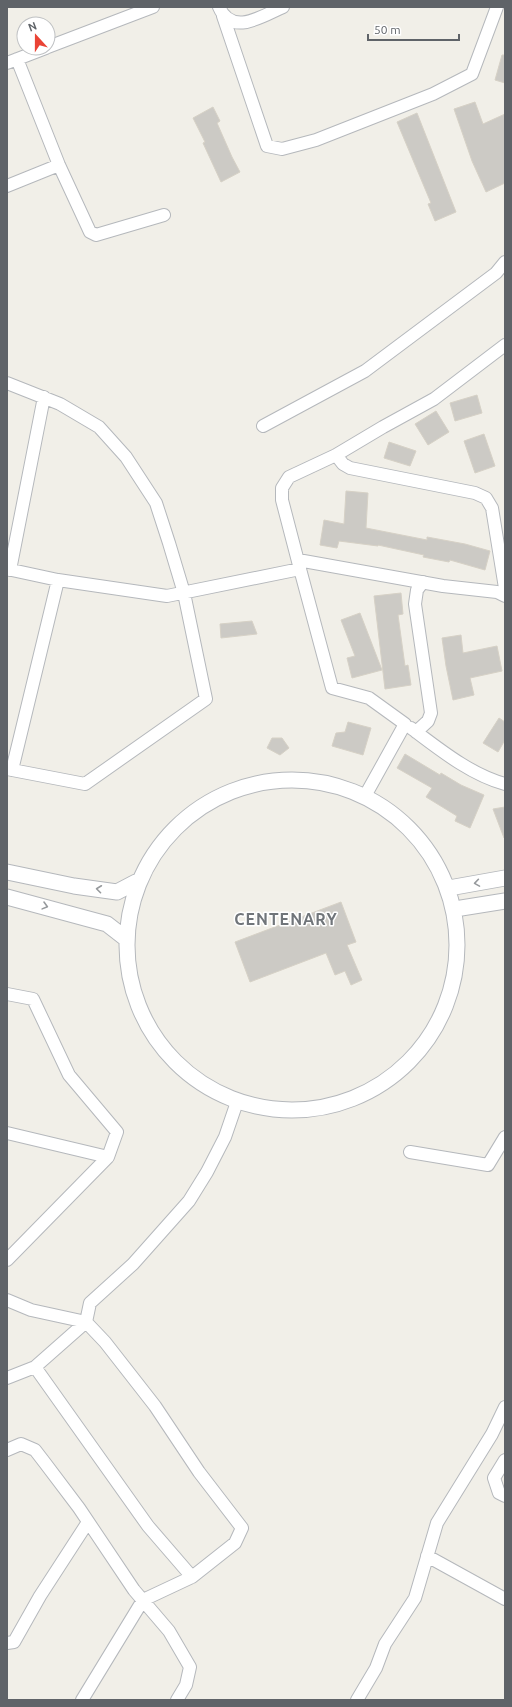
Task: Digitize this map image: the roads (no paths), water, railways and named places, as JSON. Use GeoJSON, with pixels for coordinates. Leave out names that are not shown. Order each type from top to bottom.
{"type":"FeatureCollection","features":[{"type":"Feature","properties":{"kind":"street"},"geometry":{"type":"LineString","coordinates":[[56,45],[153,7]]}},
{"type":"Feature","properties":{"kind":"street"},"geometry":{"type":"LineString","coordinates":[[221,11],[233,23],[243,23],[283,7]]}},
{"type":"Feature","properties":{"kind":"street"},"geometry":{"type":"LineString","coordinates":[[221,11],[267,146],[282,149],[316,140],[433,94],[472,74],[497,7]]}},
{"type":"Feature","properties":{"kind":"street"},"geometry":{"type":"LineString","coordinates":[[25,56],[12,61],[90,232],[96,235],[164,214]]}},
{"type":"Feature","properties":{"kind":"street"},"geometry":{"type":"LineString","coordinates":[[7,186],[59,165]]}},
{"type":"Feature","properties":{"kind":"street"},"geometry":{"type":"LineString","coordinates":[[263,426],[365,371],[496,273],[505,262]]}},
{"type":"Feature","properties":{"kind":"street"},"geometry":{"type":"LineString","coordinates":[[505,345],[434,399],[384,426],[336,455],[288,477],[282,488],[282,500],[332,688],[369,698],[448,756],[495,782],[505,784]]}},
{"type":"Feature","properties":{"kind":"street"},"geometry":{"type":"LineString","coordinates":[[7,382],[60,404],[99,428],[126,457],[156,503],[184,593],[206,699],[85,784],[10,770],[58,580]]}},
{"type":"Feature","properties":{"kind":"street"},"geometry":{"type":"LineString","coordinates":[[44,397],[9,570],[58,580],[167,596],[299,565],[498,592],[505,596]]}},
{"type":"Feature","properties":{"kind":"street"},"geometry":{"type":"LineString","coordinates":[[336,455],[343,464],[350,468],[475,493],[486,498],[492,508],[505,588]]}},
{"type":"Feature","properties":{"kind":"street"},"geometry":{"type":"LineString","coordinates":[[416,732],[428,720],[431,713],[415,604],[417,590],[423,582]]}},
{"type":"Feature","properties":{"kind":"street"},"geometry":{"type":"LineString","coordinates":[[365,796],[405,724]]}},
{"type":"Feature","properties":{"kind":"street"},"geometry":{"type":"LineString","coordinates":[[283,780],[318,782],[365,796],[401,819],[406,824],[429,850],[449,888],[455,909],[459,948],[454,987],[439,1023],[416,1055],[393,1076],[387,1081],[352,1100],[314,1109],[275,1110],[237,1102],[202,1085],[172,1060],[148,1029],[133,993],[125,938],[136,882],[170,833],[203,806],[241,788],[283,780]]}},
{"type":"Feature","properties":{"kind":"street"},"geometry":{"type":"LineString","coordinates":[[7,872],[74,886],[117,892],[136,882]]}},
{"type":"Feature","properties":{"kind":"street"},"geometry":{"type":"LineString","coordinates":[[449,888],[505,878]]}},
{"type":"Feature","properties":{"kind":"street"},"geometry":{"type":"LineString","coordinates":[[7,897],[106,924],[125,938]]}},
{"type":"Feature","properties":{"kind":"street"},"geometry":{"type":"LineString","coordinates":[[455,909],[505,901]]}},
{"type":"Feature","properties":{"kind":"street"},"geometry":{"type":"LineString","coordinates":[[7,994],[33,999],[69,1075],[117,1132],[108,1157],[7,1260]]}},
{"type":"Feature","properties":{"kind":"street"},"geometry":{"type":"LineString","coordinates":[[7,1378],[35,1367],[86,1322],[90,1303],[133,1264],[189,1201],[207,1172],[225,1137],[237,1102]]}},
{"type":"Feature","properties":{"kind":"street"},"geometry":{"type":"LineString","coordinates":[[7,1133],[108,1157]]}},
{"type":"Feature","properties":{"kind":"street"},"geometry":{"type":"LineString","coordinates":[[410,1152],[488,1165],[505,1137]]}},
{"type":"Feature","properties":{"kind":"street"},"geometry":{"type":"LineString","coordinates":[[7,1300],[30,1310],[86,1322],[105,1342],[155,1406],[199,1472],[242,1528],[235,1543],[192,1577],[143,1600],[82,1700]]}},
{"type":"Feature","properties":{"kind":"street"},"geometry":{"type":"LineString","coordinates":[[35,1367],[148,1526],[192,1577]]}},
{"type":"Feature","properties":{"kind":"street"},"geometry":{"type":"LineString","coordinates":[[357,1700],[376,1668],[385,1644],[415,1598],[437,1523],[492,1434],[505,1406]]}},
{"type":"Feature","properties":{"kind":"street"},"geometry":{"type":"LineString","coordinates":[[7,1450],[21,1444],[35,1450],[79,1508],[143,1600],[169,1631],[190,1667],[186,1686],[177,1700]]}},
{"type":"Feature","properties":{"kind":"street"},"geometry":{"type":"LineString","coordinates":[[505,1460],[494,1478],[498,1493],[505,1496]]}},
{"type":"Feature","properties":{"kind":"street"},"geometry":{"type":"LineString","coordinates":[[7,1652],[10,1642],[88,1522]]}},
{"type":"Feature","properties":{"kind":"street"},"geometry":{"type":"LineString","coordinates":[[427,1556],[505,1599]]}},
{"type":"Feature","properties":{"kind":"district","name":"CENTENARY"},"geometry":{"type":"Point","coordinates":[286,919]}}]}
